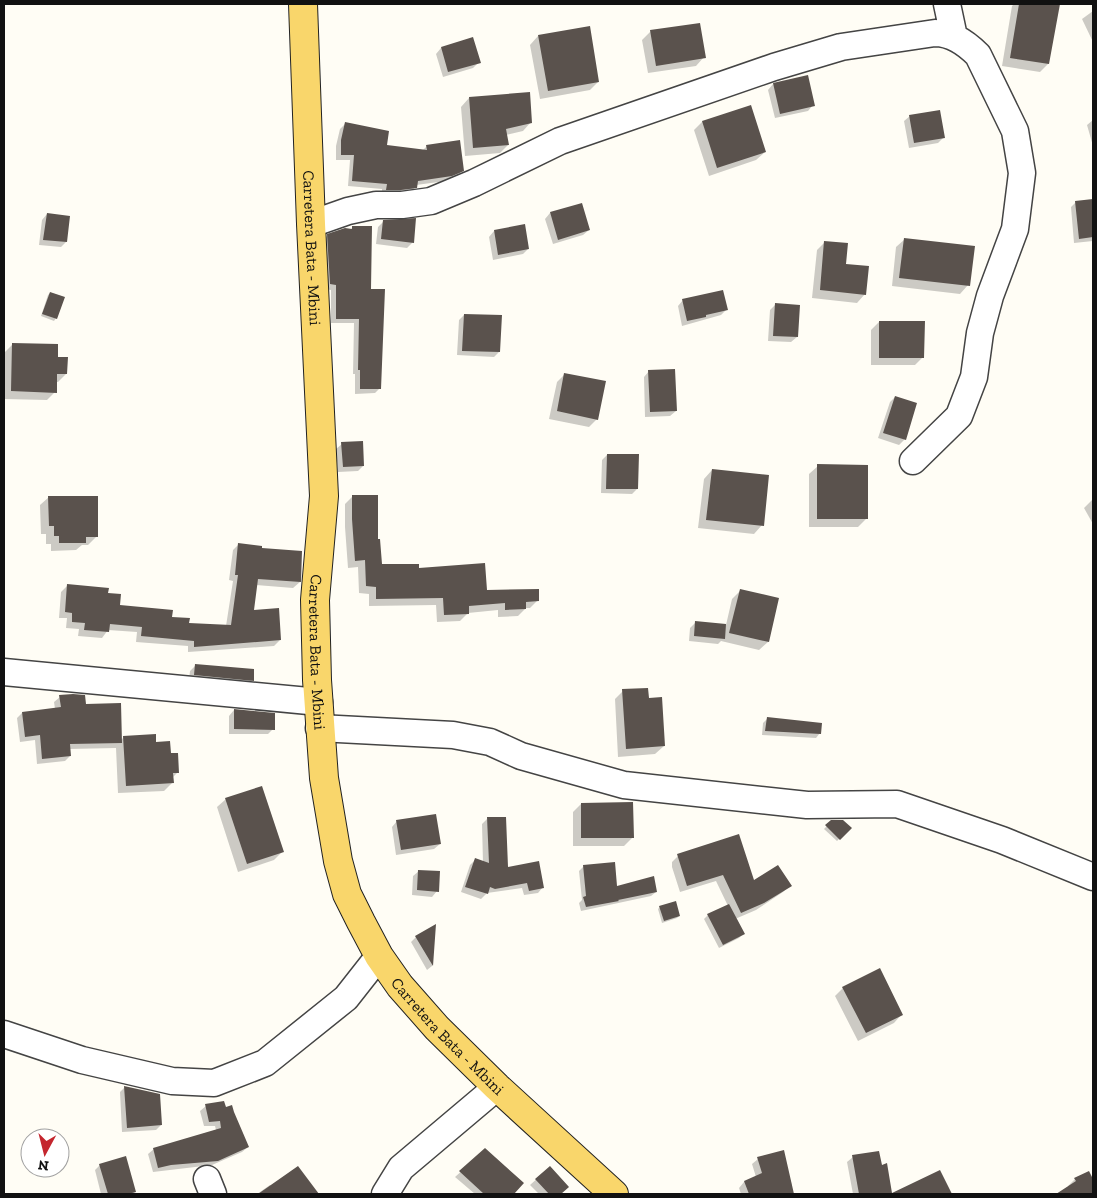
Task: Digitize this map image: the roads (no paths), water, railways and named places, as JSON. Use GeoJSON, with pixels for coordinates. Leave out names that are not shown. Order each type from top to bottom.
{"type":"FeatureCollection","features":[{"type":"Feature","properties":{"kind":"main road","name":"Carretera Bata - Mbini"},"geometry":{"type":"LineString","coordinates":[[303,4],[324,496],[315,600],[319,715],[324,778],[338,861],[348,894],[379,956],[400,986],[437,1028],[497,1087],[614,1194]]}},
{"type":"Feature","properties":{"kind":"street"},"geometry":{"type":"LineString","coordinates":[[946,4],[954,37]]}},
{"type":"Feature","properties":{"kind":"street"},"geometry":{"type":"LineString","coordinates":[[311,224],[376,205],[402,205],[431,201],[474,183],[560,141],[774,68],[841,48],[945,33],[954,37],[978,55],[1015,130],[1022,173],[1014,228],[990,296],[980,333],[974,377],[971,385],[959,416],[913,462]]}},
{"type":"Feature","properties":{"kind":"street"},"geometry":{"type":"LineString","coordinates":[[4,672],[319,715],[481,740],[521,756],[624,785],[807,805],[897,804],[1002,840],[1093,877]]}},
{"type":"Feature","properties":{"kind":"street"},"geometry":{"type":"LineString","coordinates":[[4,1034],[82,1060],[154,1077],[172,1081],[214,1083],[264,1063],[346,998],[379,956]]}},
{"type":"Feature","properties":{"kind":"street"},"geometry":{"type":"LineString","coordinates":[[385,1194],[401,1168],[497,1087]]}}]}
